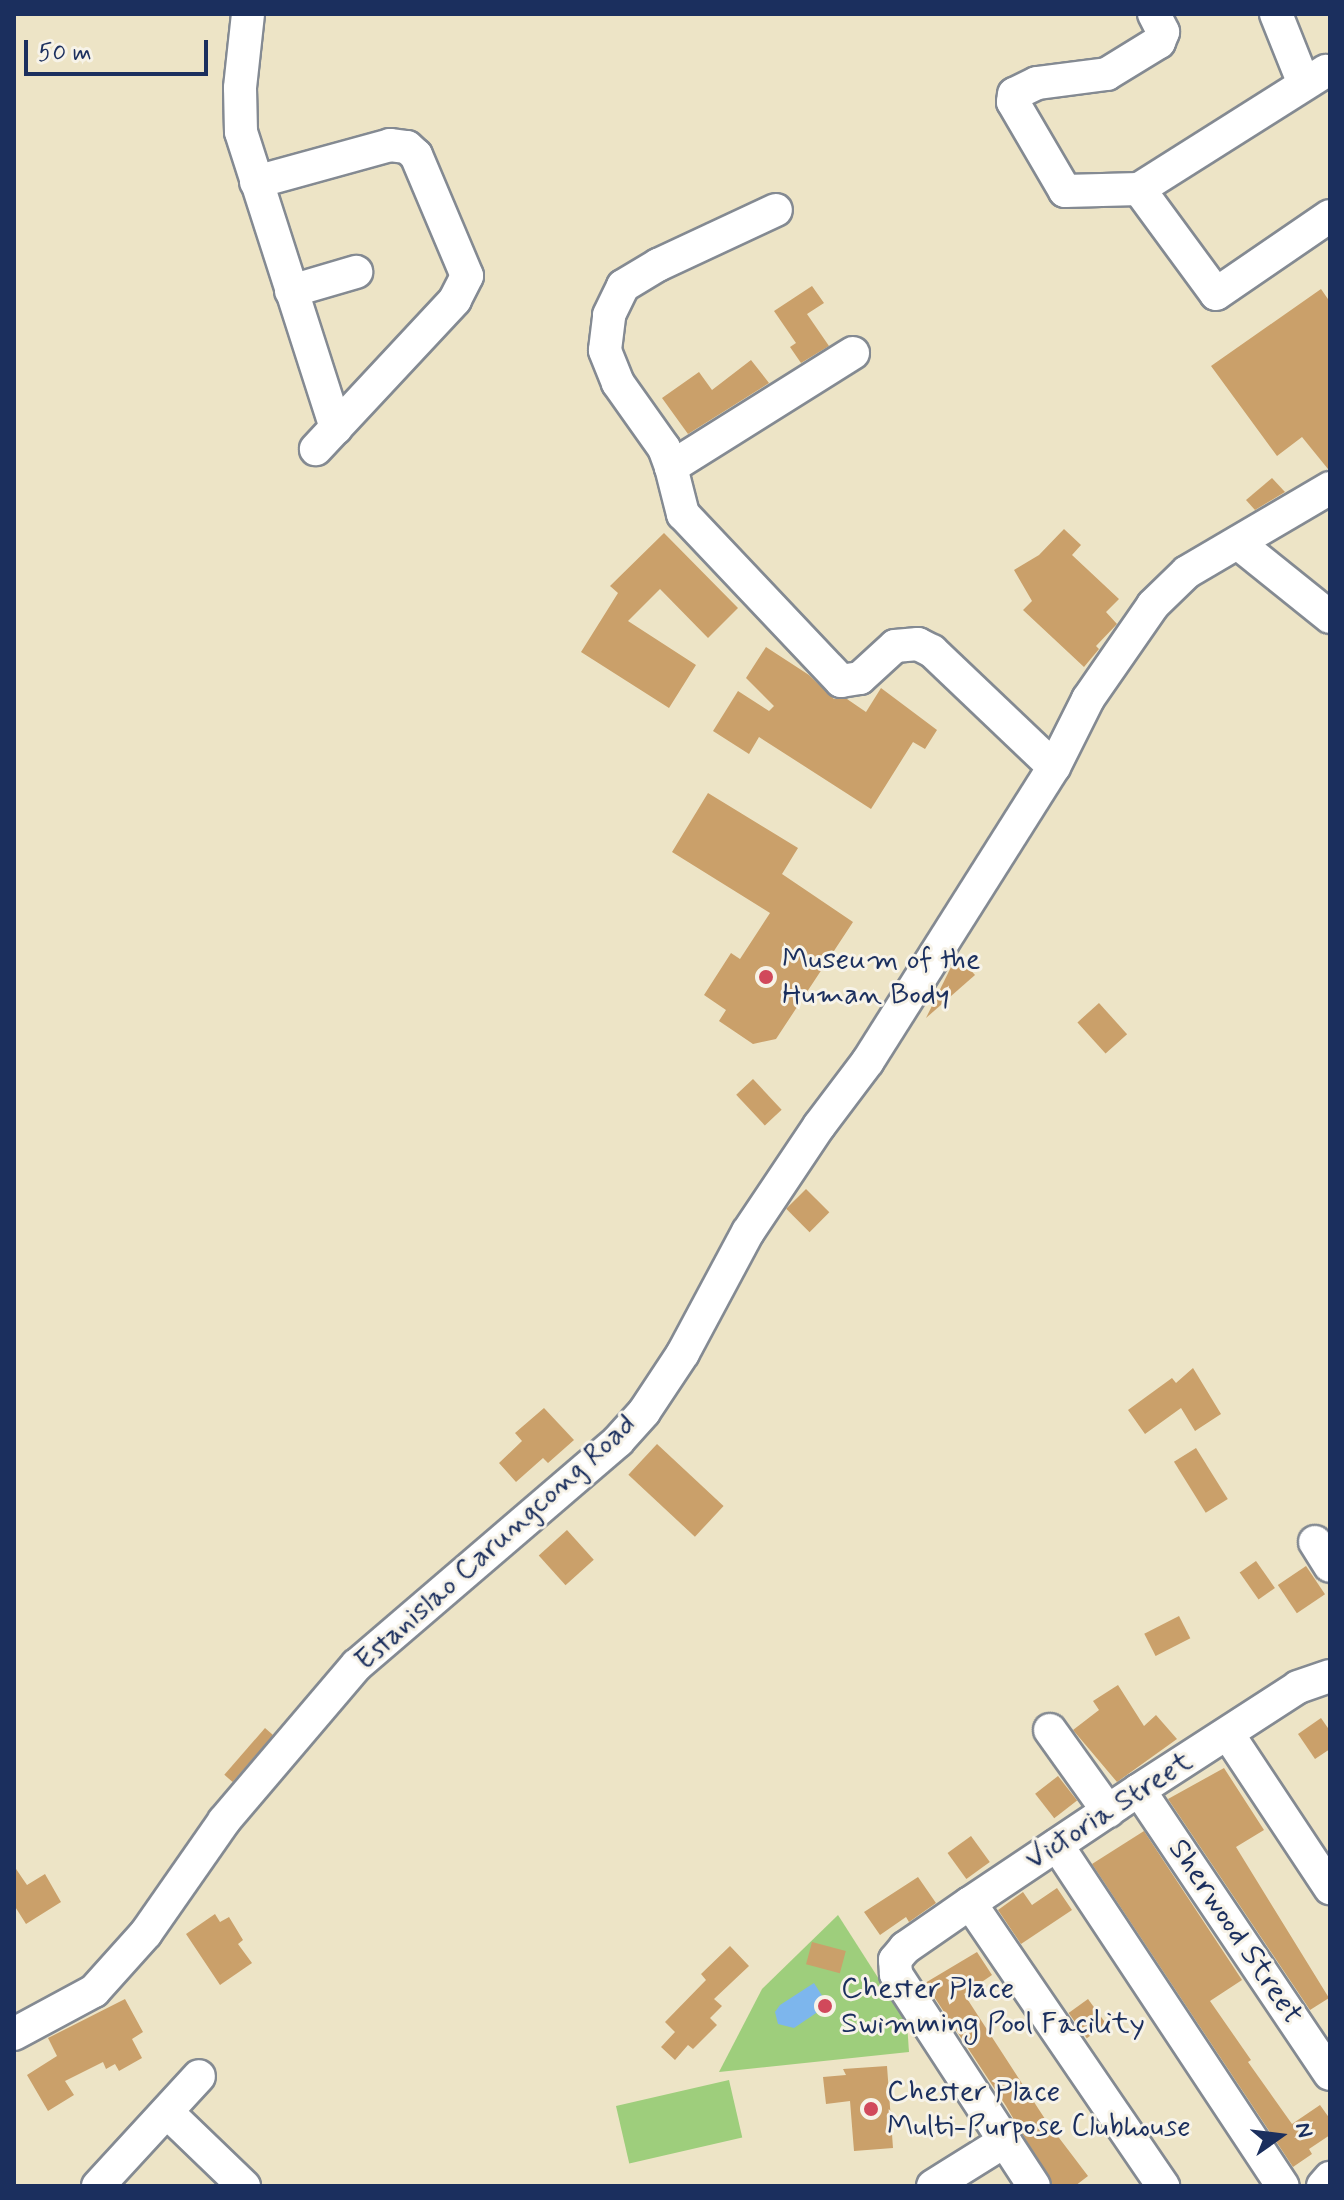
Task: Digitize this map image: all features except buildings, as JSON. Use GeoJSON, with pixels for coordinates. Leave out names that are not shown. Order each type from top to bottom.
{"type":"FeatureCollection","features":[{"type":"Feature","properties":{"kind":"street"},"geometry":{"type":"LineString","coordinates":[[248,14],[240,88],[241,132],[256,182],[291,291],[326,438],[455,300],[467,276],[416,155],[407,147],[390,145],[256,182]]}},
{"type":"Feature","properties":{"kind":"street"},"geometry":{"type":"LineString","coordinates":[[1154,14],[1163,32],[1159,42],[1107,74],[1037,83],[1019,89],[1013,102],[1065,191],[1139,189],[1315,77],[1276,14]]}},
{"type":"Feature","properties":{"kind":"street"},"geometry":{"type":"LineString","coordinates":[[1139,189],[1216,294],[1330,216]]}},
{"type":"Feature","properties":{"kind":"street"},"geometry":{"type":"LineString","coordinates":[[776,210],[658,265],[623,286],[609,315],[605,350],[618,383],[664,448],[683,514],[841,681],[860,678],[895,646],[918,644],[932,651],[1054,767]]}},
{"type":"Feature","properties":{"kind":"street"},"geometry":{"type":"LineString","coordinates":[[291,291],[356,272]]}},
{"type":"Feature","properties":{"kind":"street"},"geometry":{"type":"LineString","coordinates":[[671,467],[853,353]]}},
{"type":"Feature","properties":{"kind":"street","name":"Estanislao Carungcong Road"},"geometry":{"type":"LineString","coordinates":[[14,2034],[94,1991],[146,1933],[224,1821],[357,1665],[618,1441],[644,1412],[683,1353],[748,1232],[819,1126],[868,1061],[1054,767],[1088,699],[1153,605],[1187,572],[1330,488]]}},
{"type":"Feature","properties":{"kind":"street"},"geometry":{"type":"LineString","coordinates":[[1238,543],[1330,617]]}},
{"type":"Feature","properties":{"kind":"street","name":"Victoria Street"},"geometry":{"type":"LineString","coordinates":[[1005,2141],[896,1974],[895,1960],[905,1948],[970,1903],[1298,1687],[1326,1686]]}},
{"type":"Feature","properties":{"kind":"street"},"geometry":{"type":"LineString","coordinates":[[1050,1730],[1108,1811]]}},
{"type":"Feature","properties":{"kind":"street"},"geometry":{"type":"LineString","coordinates":[[1228,1734],[1330,1888]]}},
{"type":"Feature","properties":{"kind":"street","name":"Sherwood Street"},"geometry":{"type":"LineString","coordinates":[[1139,1790],[1330,2074]]}},
{"type":"Feature","properties":{"kind":"street"},"geometry":{"type":"LineString","coordinates":[[1057,1845],[1283,2186]]}},
{"type":"Feature","properties":{"kind":"street"},"geometry":{"type":"LineString","coordinates":[[970,1903],[1163,2186]]}},
{"type":"Feature","properties":{"kind":"street"},"geometry":{"type":"LineString","coordinates":[[101,2185],[199,2076]]}},
{"type":"Feature","properties":{"kind":"street"},"geometry":{"type":"LineString","coordinates":[[167,2112],[244,2186]]}},
{"type":"Feature","properties":{"kind":"street"},"geometry":{"type":"LineString","coordinates":[[933,2186],[1005,2141],[1034,2186]]}},
{"type":"Feature","properties":{"kind":"street"},"geometry":{"type":"LineString","coordinates":[[1323,2186],[1330,2178]]}},
{"type":"Feature","properties":{"kind":"green space","name":"Chester Place Swimming Pool Facility"},"geometry":{"type":"Polygon","coordinates":[[[838,1915],[907,2023],[909,2052],[719,2072],[762,1989],[838,1915]]]}},
{"type":"Feature","properties":{"kind":"green space"},"geometry":{"type":"Polygon","coordinates":[[[729,2080],[742,2137],[629,2164],[616,2106],[729,2080]]]}},
{"type":"Feature","properties":{"kind":"water"},"geometry":{"type":"Polygon","coordinates":[[[814,1983],[828,2005],[794,2028],[778,2024],[775,2012],[780,2005],[814,1983]]]}},
{"type":"Feature","properties":{"kind":"place","name":"Museum of the Human Body"},"geometry":{"type":"Point","coordinates":[766,977]}},
{"type":"Feature","properties":{"kind":"place","name":"Chester Place Swimming Pool Facility"},"geometry":{"type":"Point","coordinates":[825,2006]}},
{"type":"Feature","properties":{"kind":"place","name":"Chester Place Multi-Purpose Clubhouse"},"geometry":{"type":"Point","coordinates":[871,2109]}}]}
